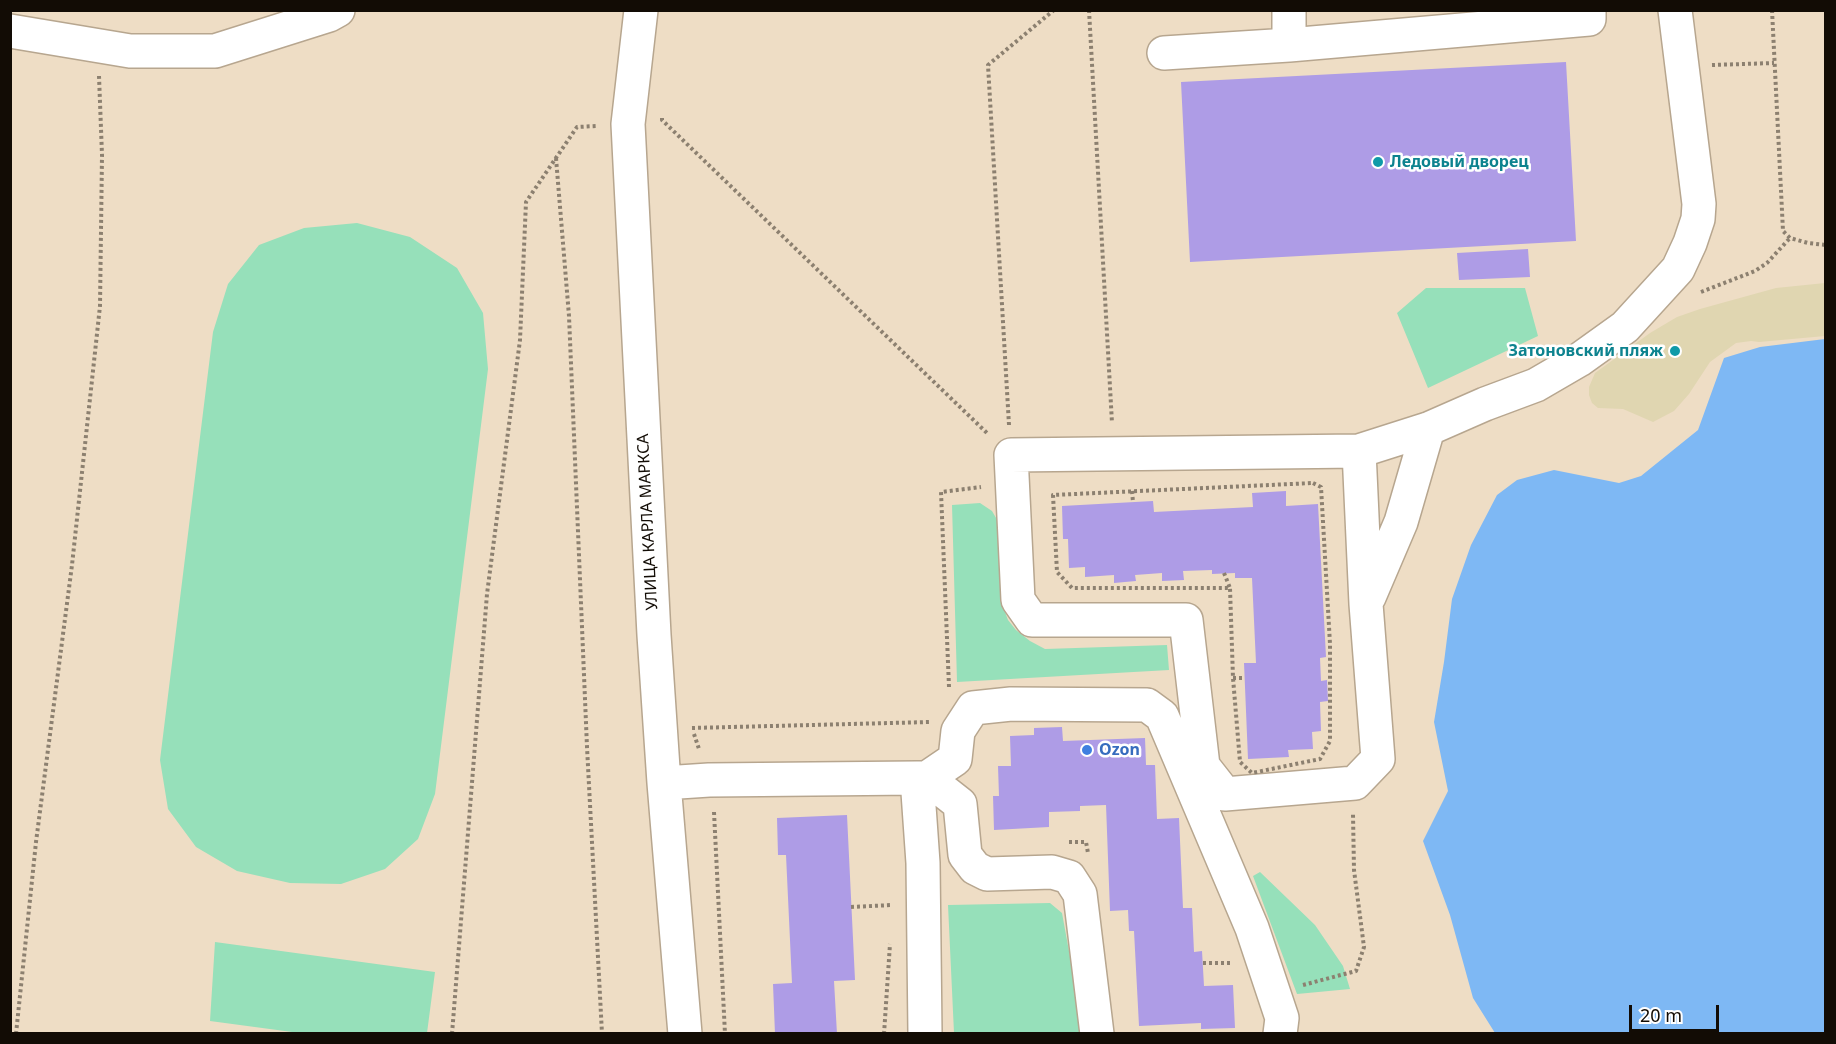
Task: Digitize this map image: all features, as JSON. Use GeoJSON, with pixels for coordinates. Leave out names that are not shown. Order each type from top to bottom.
{"type":"FeatureCollection","features":[{"type":"Feature","properties":{"kind":"street"},"geometry":{"type":"LineString","coordinates":[[10,31],[130,51],[215,51],[329,15],[338,10]]}},
{"type":"Feature","properties":{"kind":"street","name":"УЛИЦА КАРЛА МАРКСА"},"geometry":{"type":"LineString","coordinates":[[641,10],[628,124],[663,783],[685,1034]]}},
{"type":"Feature","properties":{"kind":"street"},"geometry":{"type":"LineString","coordinates":[[1288,45],[1289,10]]}},
{"type":"Feature","properties":{"kind":"street"},"geometry":{"type":"LineString","coordinates":[[1164,53],[1288,45],[1589,19],[1589,10]]}},
{"type":"Feature","properties":{"kind":"street"},"geometry":{"type":"LineString","coordinates":[[1359,451],[1366,604],[1378,759],[1355,783],[1225,794],[1203,765],[1186,620],[1032,620],[1018,600],[1011,455],[1359,451],[1381,446],[1428,429],[1536,385],[1579,360],[1625,327],[1678,269],[1698,219],[1699,204],[1675,10]]}},
{"type":"Feature","properties":{"kind":"street"},"geometry":{"type":"LineString","coordinates":[[1366,604],[1401,522],[1428,429]]}},
{"type":"Feature","properties":{"kind":"street"},"geometry":{"type":"LineString","coordinates":[[663,783],[710,780],[922,778],[955,759],[958,731],[973,708],[1011,704],[1147,705],[1162,716],[1252,928],[1282,1018],[1280,1034]]}},
{"type":"Feature","properties":{"kind":"street"},"geometry":{"type":"LineString","coordinates":[[922,778],[925,1034]]}},
{"type":"Feature","properties":{"kind":"street"},"geometry":{"type":"LineString","coordinates":[[922,778],[960,804],[965,855],[975,868],[987,874],[1052,872],[1069,877],[1080,894],[1097,1034]]}},
{"type":"Feature","properties":{"kind":"path"},"geometry":{"type":"LineString","coordinates":[[949,696],[941,492],[982,487],[1011,455],[988,65],[1054,10]]}},
{"type":"Feature","properties":{"kind":"path"},"geometry":{"type":"LineString","coordinates":[[1089,10],[1114,454]]}},
{"type":"Feature","properties":{"kind":"path"},"geometry":{"type":"LineString","coordinates":[[1772,10],[1783,231],[1790,238],[1826,245]]}},
{"type":"Feature","properties":{"kind":"path"},"geometry":{"type":"LineString","coordinates":[[16,1034],[36,842],[72,565],[100,306],[102,155],[98,45]]}},
{"type":"Feature","properties":{"kind":"path"},"geometry":{"type":"LineString","coordinates":[[1682,67],[1774,63]]}},
{"type":"Feature","properties":{"kind":"path"},"geometry":{"type":"LineString","coordinates":[[662,120],[1011,455]]}},
{"type":"Feature","properties":{"kind":"path"},"geometry":{"type":"LineString","coordinates":[[453,1034],[487,594],[520,340],[526,202],[577,128],[628,124]]}},
{"type":"Feature","properties":{"kind":"path"},"geometry":{"type":"LineString","coordinates":[[556,158],[568,316],[602,1034]]}},
{"type":"Feature","properties":{"kind":"path"},"geometry":{"type":"LineString","coordinates":[[1224,573],[1230,588],[1233,678],[1240,762],[1252,773],[1320,759],[1330,741],[1330,655],[1321,487],[1313,483],[1053,495],[1057,572],[1072,588],[1230,588]]}},
{"type":"Feature","properties":{"kind":"path"},"geometry":{"type":"LineString","coordinates":[[1132,491],[1133,502]]}},
{"type":"Feature","properties":{"kind":"path"},"geometry":{"type":"LineString","coordinates":[[1233,678],[1244,678]]}},
{"type":"Feature","properties":{"kind":"path"},"geometry":{"type":"LineString","coordinates":[[692,728],[936,722]]}},
{"type":"Feature","properties":{"kind":"path"},"geometry":{"type":"LineString","coordinates":[[710,780],[714,806],[725,1034]]}},
{"type":"Feature","properties":{"kind":"path"},"geometry":{"type":"LineString","coordinates":[[1273,993],[1356,971],[1364,947],[1354,870],[1355,783]]}},
{"type":"Feature","properties":{"kind":"path"},"geometry":{"type":"LineString","coordinates":[[851,907],[892,904],[892,916]]}},
{"type":"Feature","properties":{"kind":"path"},"geometry":{"type":"LineString","coordinates":[[884,1034],[890,939]]}},
{"type":"Feature","properties":{"kind":"path"},"geometry":{"type":"LineString","coordinates":[[1203,963],[1236,963]]}},
{"type":"Feature","properties":{"kind":"green space"},"geometry":{"type":"Polygon","coordinates":[[[357,223],[410,237],[457,268],[483,313],[488,369],[435,794],[418,839],[385,869],[341,884],[290,883],[237,871],[196,847],[168,809],[160,760],[213,332],[228,284],[259,245],[304,228],[357,223]]]}},
{"type":"Feature","properties":{"kind":"green space"},"geometry":{"type":"Polygon","coordinates":[[[1426,288],[1525,288],[1538,336],[1428,388],[1397,313],[1426,288]]]}},
{"type":"Feature","properties":{"kind":"green space"},"geometry":{"type":"Polygon","coordinates":[[[980,503],[992,511],[999,523],[1002,604],[1008,620],[1016,630],[1045,649],[1167,645],[1169,670],[957,682],[952,505],[980,503]]]}},
{"type":"Feature","properties":{"kind":"green space"},"geometry":{"type":"Polygon","coordinates":[[[1260,872],[1315,925],[1343,966],[1350,989],[1297,994],[1253,876],[1260,872]]]}},
{"type":"Feature","properties":{"kind":"green space"},"geometry":{"type":"Polygon","coordinates":[[[1050,903],[1062,913],[1084,1033],[954,1033],[948,905],[1050,903]]]}},
{"type":"Feature","properties":{"kind":"green space"},"geometry":{"type":"Polygon","coordinates":[[[215,942],[435,972],[427,1033],[307,1034],[210,1021],[215,942]]]}},
{"type":"Feature","properties":{"kind":"sand","name":"Затоновский пляж"},"geometry":{"type":"Polygon","coordinates":[[[1825,283],[1825,336],[1736,343],[1710,362],[1689,394],[1674,411],[1653,422],[1623,409],[1598,408],[1592,403],[1589,387],[1595,373],[1650,333],[1677,317],[1776,288],[1825,283]]]}},
{"type":"Feature","properties":{"kind":"water"},"geometry":{"type":"Polygon","coordinates":[[[1825,339],[1825,1033],[1495,1033],[1473,998],[1450,915],[1423,841],[1448,791],[1434,722],[1452,599],[1471,545],[1497,495],[1517,480],[1554,470],[1619,483],[1641,476],[1698,430],[1724,358],[1760,347],[1825,339]]]}},
{"type":"Feature","properties":{"kind":"building","name":"Ледовый дворец"},"geometry":{"type":"Polygon","coordinates":[[[1566,62],[1576,241],[1190,262],[1181,82],[1566,62]]]}},
{"type":"Feature","properties":{"kind":"building"},"geometry":{"type":"Polygon","coordinates":[[[1528,249],[1530,277],[1459,280],[1457,253],[1528,249]]]}},
{"type":"Feature","properties":{"kind":"building"},"geometry":{"type":"Polygon","coordinates":[[[1286,491],[1286,506],[1318,504],[1326,657],[1320,658],[1321,681],[1327,680],[1328,701],[1320,702],[1321,731],[1312,732],[1313,749],[1288,750],[1289,757],[1248,759],[1244,663],[1256,663],[1252,578],[1235,578],[1235,573],[1212,574],[1212,570],[1183,571],[1184,580],[1162,581],[1162,573],[1135,575],[1136,581],[1114,583],[1114,575],[1085,577],[1085,567],[1069,568],[1068,539],[1063,539],[1062,506],[1153,501],[1154,512],[1253,507],[1252,493],[1286,491]]]}},
{"type":"Feature","properties":{"kind":"building"},"geometry":{"type":"Polygon","coordinates":[[[1062,727],[1063,741],[1145,738],[1146,765],[1155,765],[1157,819],[1179,818],[1183,908],[1192,908],[1194,952],[1202,951],[1204,986],[1233,985],[1235,1028],[1201,1029],[1201,1023],[1139,1026],[1134,931],[1129,931],[1128,910],[1110,911],[1106,805],[1080,806],[1080,811],[1049,812],[1049,827],[994,830],[993,796],[999,796],[998,766],[1011,766],[1010,736],[1034,735],[1034,728],[1062,727]]]}},
{"type":"Feature","properties":{"kind":"building"},"geometry":{"type":"Polygon","coordinates":[[[847,815],[855,980],[834,981],[837,1034],[775,1034],[773,984],[792,983],[786,855],[778,855],[777,818],[847,815]]]}},
{"type":"Feature","properties":{"kind":"place","name":"Ледовый дворец"},"geometry":{"type":"Point","coordinates":[1378,162]}},
{"type":"Feature","properties":{"kind":"place","name":"Затоновский пляж"},"geometry":{"type":"Point","coordinates":[1675,351]}},
{"type":"Feature","properties":{"kind":"place","name":"Ozon"},"geometry":{"type":"Point","coordinates":[1087,750]}}]}
